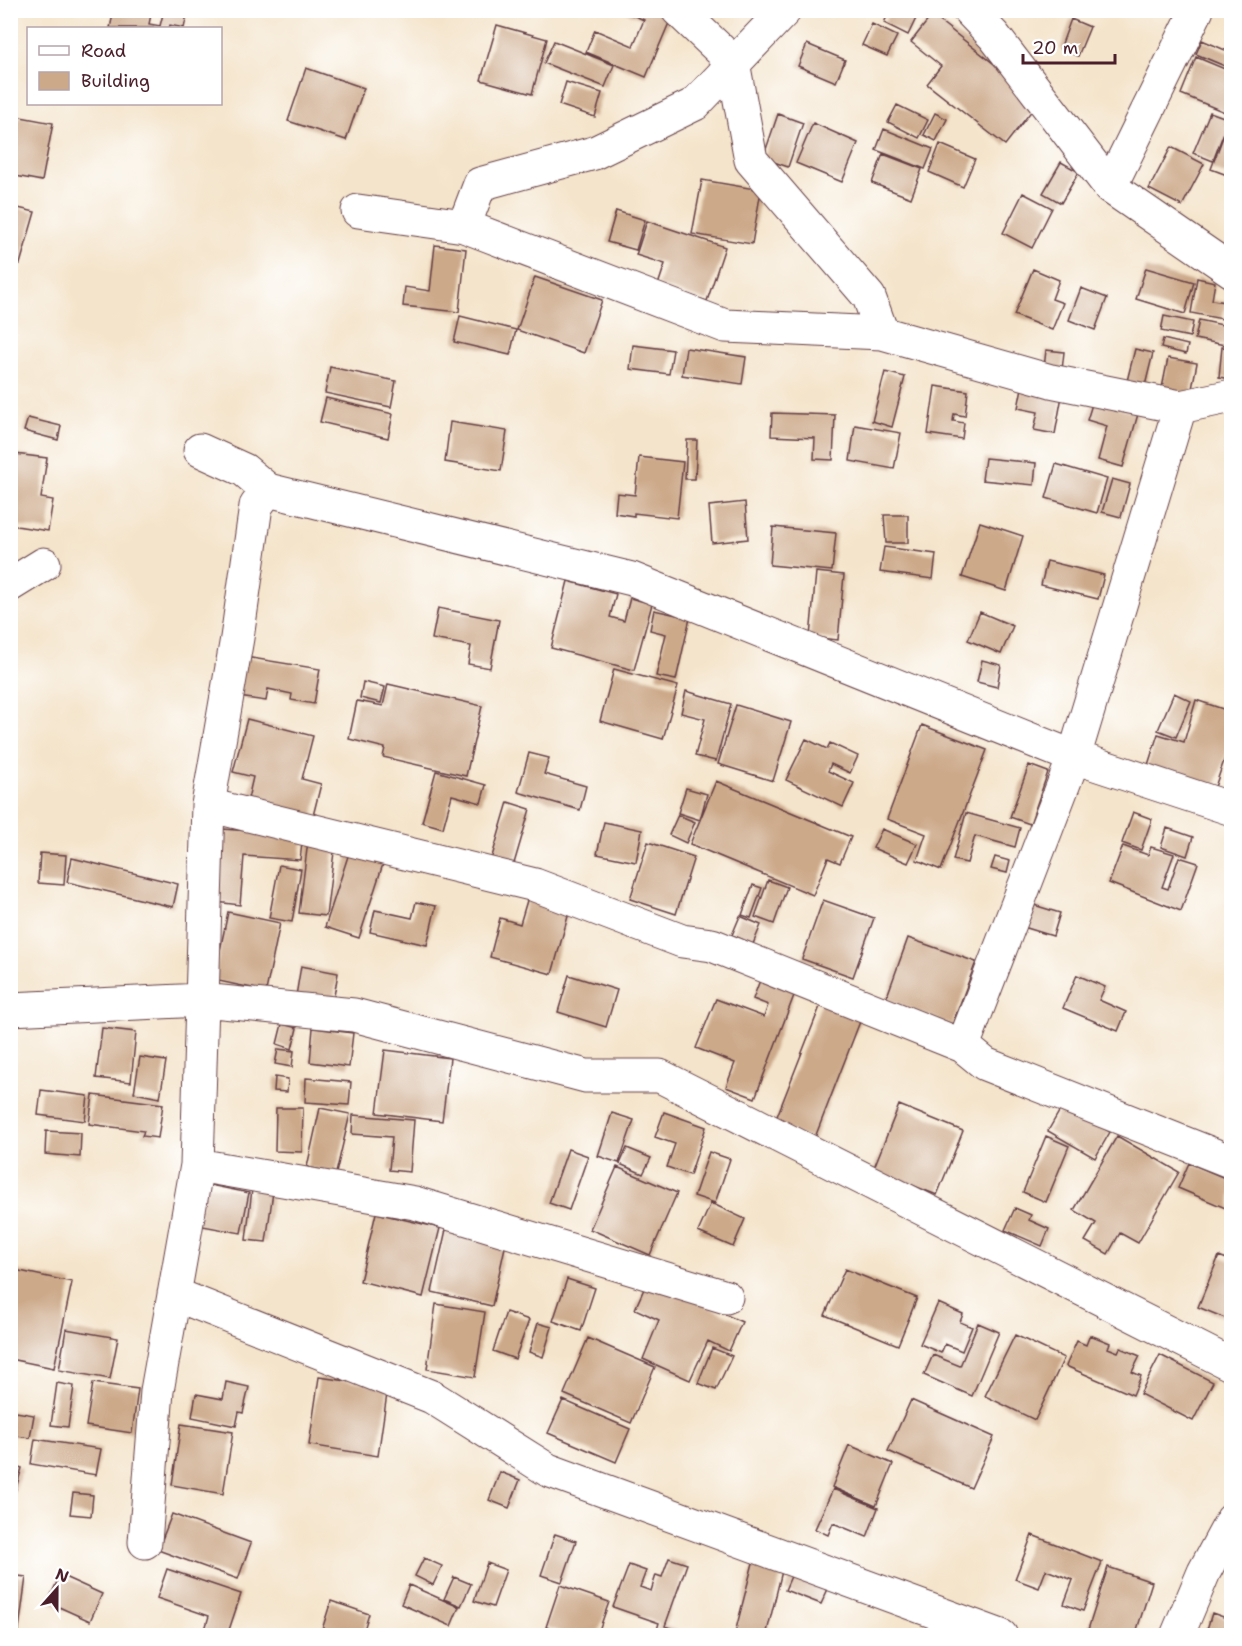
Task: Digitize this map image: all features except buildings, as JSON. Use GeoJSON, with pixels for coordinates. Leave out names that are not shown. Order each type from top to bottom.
{"type":"FeatureCollection","features":[{"type":"Feature","properties":{"kind":"street"},"geometry":{"type":"LineString","coordinates":[[678,10],[734,62],[751,160],[869,297],[882,333]]}},
{"type":"Feature","properties":{"kind":"street"},"geometry":{"type":"LineString","coordinates":[[464,226],[480,184],[594,153],[695,104],[785,10]]}},
{"type":"Feature","properties":{"kind":"street"},"geometry":{"type":"LineString","coordinates":[[969,10],[994,36],[1110,186],[1232,270]]}},
{"type":"Feature","properties":{"kind":"street"},"geometry":{"type":"LineString","coordinates":[[1110,186],[1197,10]]}},
{"type":"Feature","properties":{"kind":"street"},"geometry":{"type":"LineString","coordinates":[[358,211],[464,226],[725,326],[882,333],[1051,381],[1180,407],[1232,396]]}},
{"type":"Feature","properties":{"kind":"street"},"geometry":{"type":"LineString","coordinates":[[963,1046],[1074,757],[1180,407]]}},
{"type":"Feature","properties":{"kind":"street"},"geometry":{"type":"LineString","coordinates":[[200,450],[244,470],[268,490],[632,579],[1074,757],[1232,809]]}},
{"type":"Feature","properties":{"kind":"street"},"geometry":{"type":"LineString","coordinates":[[145,1542],[157,1390],[197,1165],[208,805],[237,638],[256,506],[268,490]]}},
{"type":"Feature","properties":{"kind":"street"},"geometry":{"type":"LineString","coordinates":[[10,585],[44,564]]}},
{"type":"Feature","properties":{"kind":"street"},"geometry":{"type":"LineString","coordinates":[[208,805],[535,885],[682,941],[712,945],[963,1046],[985,1064],[1232,1162]]}},
{"type":"Feature","properties":{"kind":"street"},"geometry":{"type":"LineString","coordinates":[[10,1009],[202,999],[354,1015],[586,1076],[660,1076],[1232,1365]]}},
{"type":"Feature","properties":{"kind":"street"},"geometry":{"type":"LineString","coordinates":[[197,1165],[415,1203],[726,1297]]}},
{"type":"Feature","properties":{"kind":"street"},"geometry":{"type":"LineString","coordinates":[[174,1294],[432,1397],[548,1470],[1001,1635]]}},
{"type":"Feature","properties":{"kind":"street"},"geometry":{"type":"LineString","coordinates":[[1177,1635],[1204,1572],[1232,1520]]}}]}
